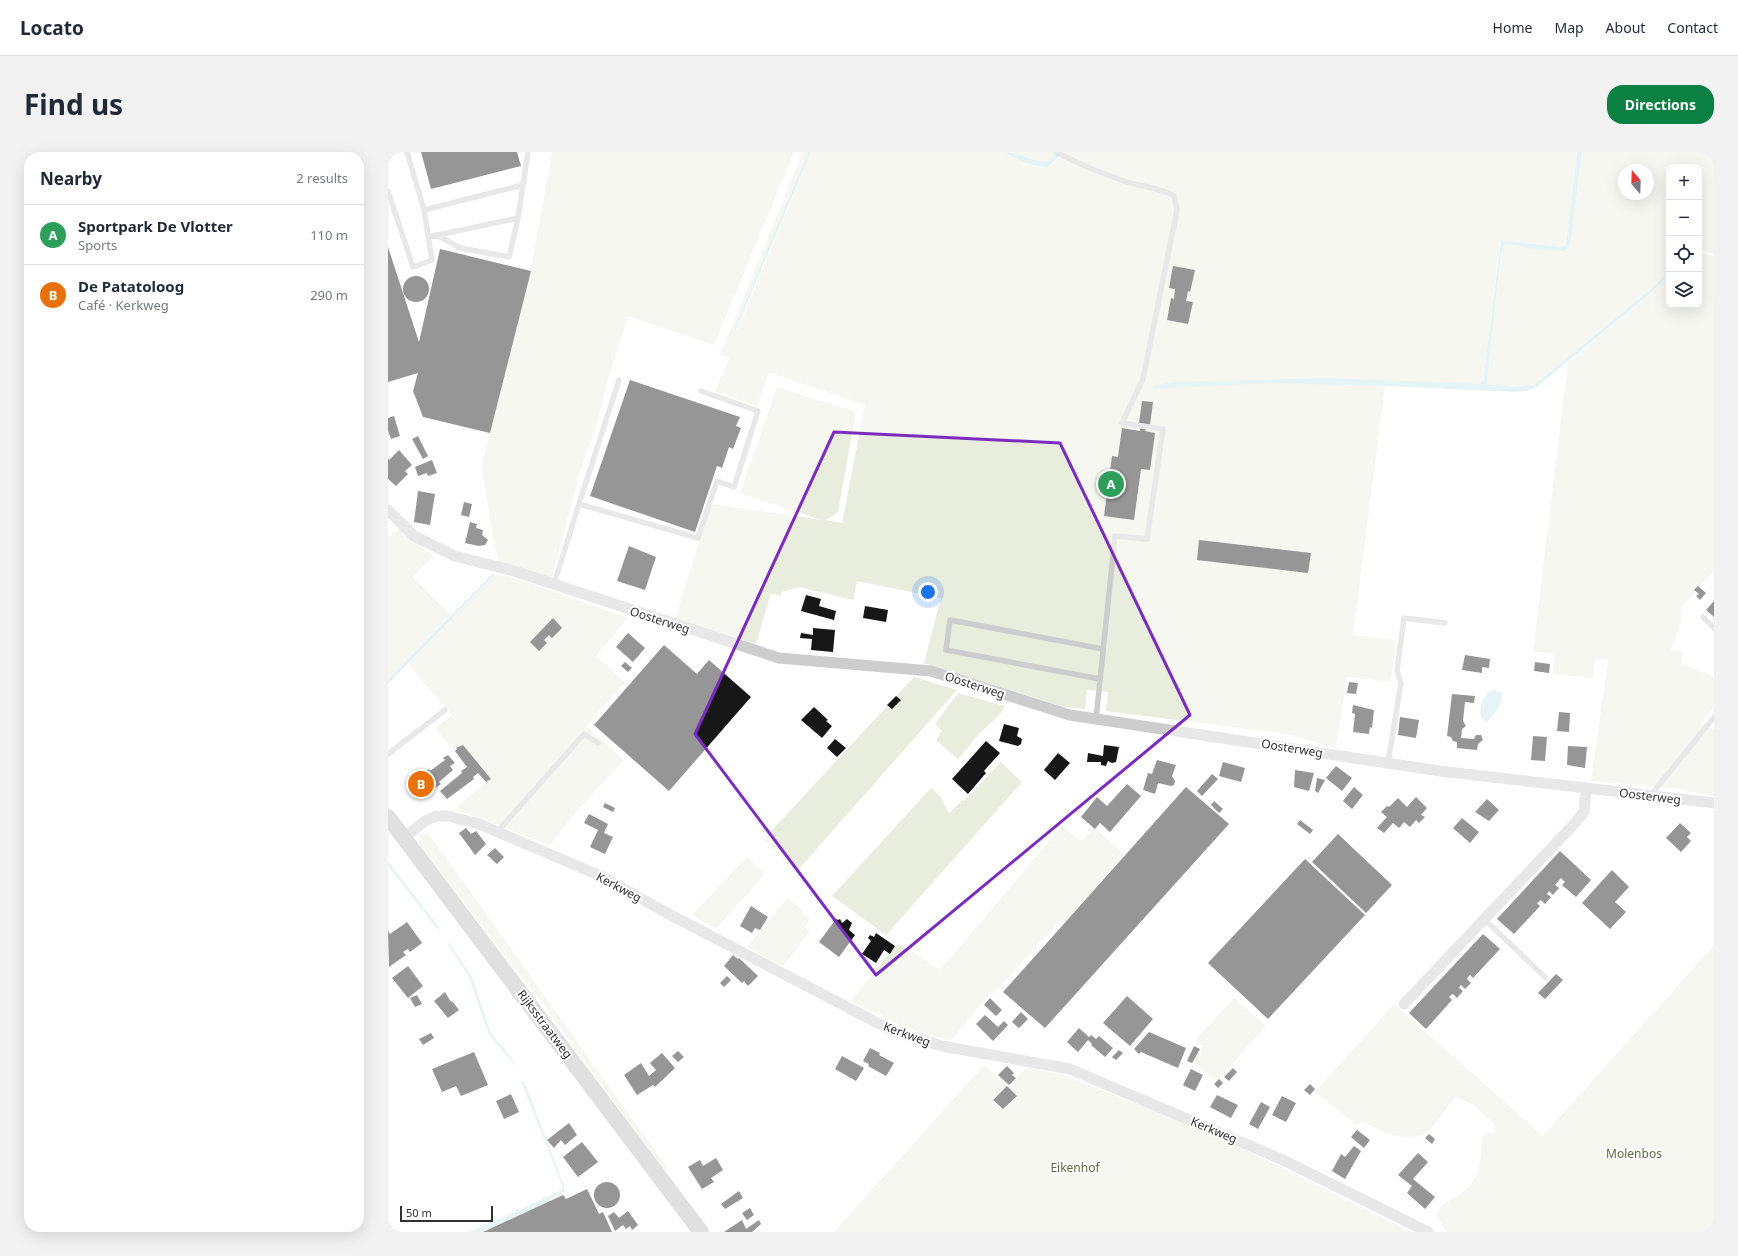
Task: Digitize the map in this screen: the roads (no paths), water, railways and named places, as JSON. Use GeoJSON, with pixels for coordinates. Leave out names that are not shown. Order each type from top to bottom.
{"type":"FeatureCollection","features":[{"type":"Feature","properties":{"kind":"main road","name":"Rijksstraatweg"},"geometry":{"type":"LineString","coordinates":[[388,817],[701,1232]]}},
{"type":"Feature","properties":{"kind":"street","name":"Oosterweg"},"geometry":{"type":"LineString","coordinates":[[388,510],[414,536],[455,556],[514,571],[779,658],[931,670],[1070,715],[1388,763],[1714,803]]}},
{"type":"Feature","properties":{"kind":"street"},"geometry":{"type":"LineString","coordinates":[[1404,1004],[1584,812],[1586,788]]}},
{"type":"Feature","properties":{"kind":"street","name":"Kerkweg"},"geometry":{"type":"LineString","coordinates":[[404,838],[425,821],[436,816],[448,816],[478,824],[601,876],[667,913],[893,1031],[942,1046],[1070,1069],[1283,1160],[1428,1232]]}},
{"type":"Feature","properties":{"kind":"lane"},"geometry":{"type":"LineString","coordinates":[[388,191],[413,267],[432,260],[424,210],[407,152]]}},
{"type":"Feature","properties":{"kind":"lane"},"geometry":{"type":"LineString","coordinates":[[437,235],[460,248],[509,257],[518,218],[528,152]]}},
{"type":"Feature","properties":{"kind":"lane"},"geometry":{"type":"LineString","coordinates":[[1058,153],[1125,182],[1167,192],[1174,196],[1178,210],[1143,379],[1122,423],[1163,429],[1147,539],[1115,536],[1096,719]]}},
{"type":"Feature","properties":{"kind":"lane"},"geometry":{"type":"LineString","coordinates":[[424,210],[523,185]]}},
{"type":"Feature","properties":{"kind":"lane"},"geometry":{"type":"LineString","coordinates":[[428,236],[518,218]]}},
{"type":"Feature","properties":{"kind":"lane"},"geometry":{"type":"LineString","coordinates":[[554,584],[578,504],[619,380]]}},
{"type":"Feature","properties":{"kind":"lane"},"geometry":{"type":"LineString","coordinates":[[578,504],[698,538],[717,481],[734,487],[758,411],[701,391]]}},
{"type":"Feature","properties":{"kind":"lane"},"geometry":{"type":"LineString","coordinates":[[1702,617],[1714,628]]}},
{"type":"Feature","properties":{"kind":"lane"},"geometry":{"type":"LineString","coordinates":[[1388,763],[1401,683],[1397,670],[1404,618],[1445,623]]}},
{"type":"Feature","properties":{"kind":"lane"},"geometry":{"type":"LineString","coordinates":[[1100,679],[946,650],[950,620],[1103,649]]}},
{"type":"Feature","properties":{"kind":"lane"},"geometry":{"type":"LineString","coordinates":[[388,754],[445,710]]}},
{"type":"Feature","properties":{"kind":"lane"},"geometry":{"type":"LineString","coordinates":[[1651,796],[1714,717]]}},
{"type":"Feature","properties":{"kind":"lane"},"geometry":{"type":"LineString","coordinates":[[497,832],[584,734],[598,743]]}},
{"type":"Feature","properties":{"kind":"lane"},"geometry":{"type":"LineString","coordinates":[[1484,919],[1545,977]]}},
{"type":"Feature","properties":{"kind":"water"},"geometry":{"type":"Polygon","coordinates":[[[808,152],[811,152],[735,332],[735,326],[808,152]]]}},
{"type":"Feature","properties":{"kind":"water"},"geometry":{"type":"Polygon","coordinates":[[[1004,152],[1010,152],[1031,159],[1048,161],[1055,152],[1061,152],[1058,158],[1048,167],[1036,166],[1004,152]]]}},
{"type":"Feature","properties":{"kind":"water"},"geometry":{"type":"Polygon","coordinates":[[[1577,152],[1582,152],[1570,245],[1568,248],[1563,251],[1557,251],[1505,244],[1501,252],[1487,384],[1516,387],[1535,384],[1650,290],[1666,274],[1666,278],[1653,291],[1537,387],[1527,391],[1515,392],[1385,386],[1267,383],[1154,389],[1152,387],[1175,382],[1328,378],[1479,384],[1483,381],[1501,240],[1562,247],[1566,245],[1577,152]]]}},
{"type":"Feature","properties":{"kind":"water"},"geometry":{"type":"Polygon","coordinates":[[[492,574],[495,575],[388,684],[388,679],[492,574]]]}},
{"type":"Feature","properties":{"kind":"water"},"geometry":{"type":"Polygon","coordinates":[[[1494,690],[1502,693],[1501,701],[1495,713],[1486,722],[1481,716],[1481,704],[1487,693],[1494,690]]]}},
{"type":"Feature","properties":{"kind":"water"},"geometry":{"type":"Polygon","coordinates":[[[388,861],[442,932],[434,925],[388,866],[388,861]]]}},
{"type":"Feature","properties":{"kind":"water"},"geometry":{"type":"Polygon","coordinates":[[[449,942],[472,977],[491,1033],[505,1049],[518,1069],[489,1035],[468,975],[449,946],[449,942]]]}},
{"type":"Feature","properties":{"kind":"water"},"geometry":{"type":"Polygon","coordinates":[[[522,1081],[524,1081],[565,1191],[542,1205],[482,1232],[469,1232],[562,1190],[562,1185],[522,1081]]]}},
{"type":"Feature","properties":{"kind":"place","name":"Sportpark De Vlotter"},"geometry":{"type":"Point","coordinates":[1111,484]}},
{"type":"Feature","properties":{"kind":"place","name":"De Patatoloog"},"geometry":{"type":"Point","coordinates":[421,784]}},
{"type":"Feature","properties":{"kind":"park label","name":"Molenbos"},"geometry":{"type":"Point","coordinates":[1634,1153]}},
{"type":"Feature","properties":{"kind":"park label","name":"Eikenhof"},"geometry":{"type":"Point","coordinates":[1075,1167]}}]}
